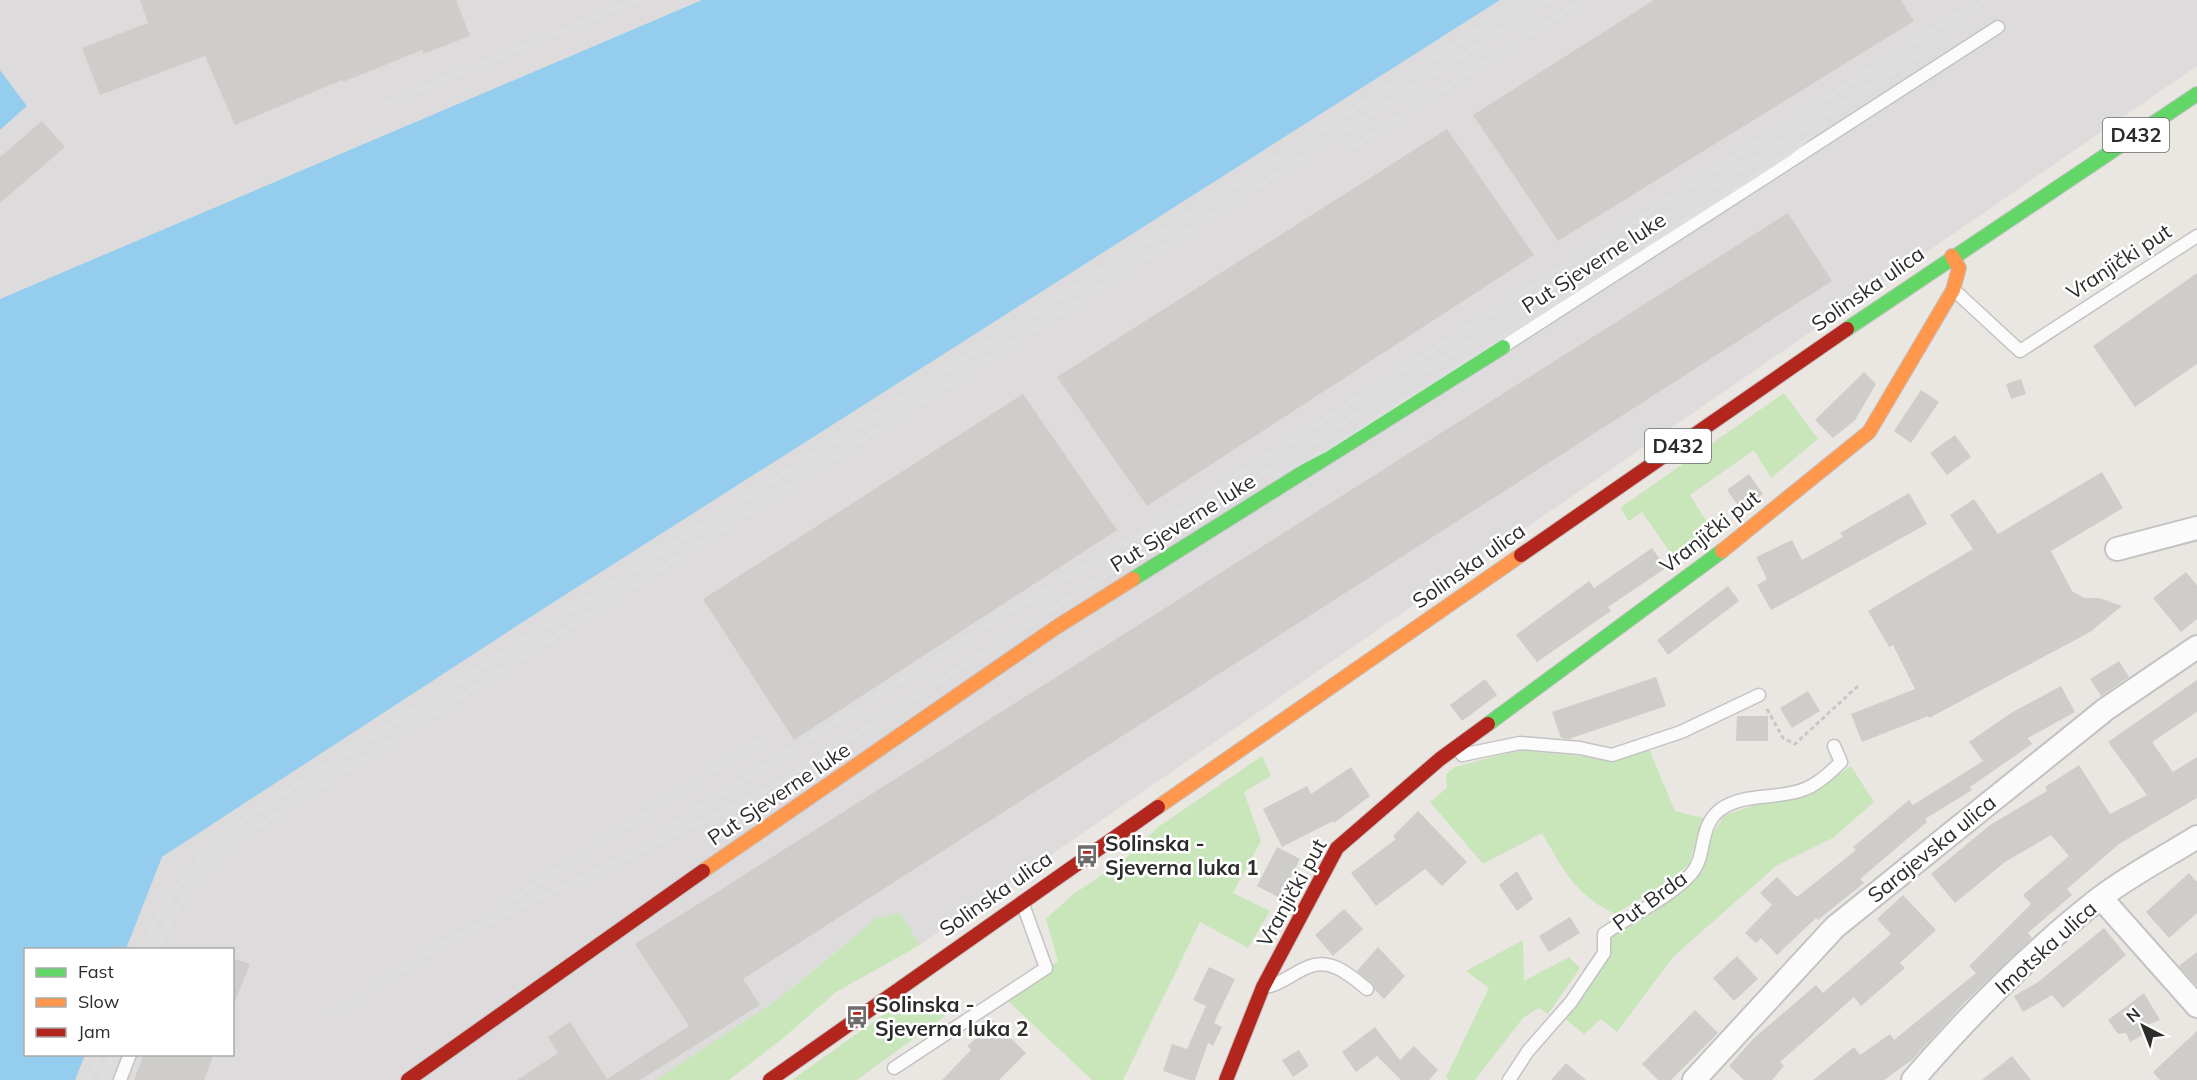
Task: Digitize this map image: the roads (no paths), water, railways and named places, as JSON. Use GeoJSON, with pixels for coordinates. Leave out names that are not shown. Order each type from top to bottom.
{"type":"FeatureCollection","features":[{"type":"Feature","properties":{"kind":"street","name":"Solinska ulica"},"geometry":{"type":"LineString","coordinates":[[770,1080],[1022,901],[1952,256],[2197,94]]}},
{"type":"Feature","properties":{"kind":"street","name":"Vranjički put"},"geometry":{"type":"LineString","coordinates":[[1226,1080],[1263,987],[1337,848],[1440,759],[1712,559],[1869,432],[1953,290],[1959,268],[1952,256]]}},
{"type":"Feature","properties":{"kind":"street","name":"Put Sjeverne luke"},"geometry":{"type":"LineString","coordinates":[[408,1080],[596,944],[1055,628],[1503,347]]}},
{"type":"Feature","properties":{"kind":"street"},"geometry":{"type":"LineString","coordinates":[[2117,549],[2197,528]]}},
{"type":"Feature","properties":{"kind":"street","name":"Sarajevska ulica"},"geometry":{"type":"LineString","coordinates":[[1694,1080],[1835,927],[2106,709],[2197,647]]}},
{"type":"Feature","properties":{"kind":"street","name":"Imotska ulica"},"geometry":{"type":"LineString","coordinates":[[1913,1080],[1938,1050],[2023,966],[2101,898],[2197,837]]}},
{"type":"Feature","properties":{"kind":"street"},"geometry":{"type":"LineString","coordinates":[[2101,898],[2197,1006]]}},
{"type":"Feature","properties":{"kind":"lane","name":"Put Sjeverne luke"},"geometry":{"type":"LineString","coordinates":[[1503,347],[1998,27]]}},
{"type":"Feature","properties":{"kind":"lane","name":"Vranjički put"},"geometry":{"type":"LineString","coordinates":[[1953,290],[2020,351],[2197,236]]}},
{"type":"Feature","properties":{"kind":"lane","name":"Vranjički put"},"geometry":{"type":"LineString","coordinates":[[1440,759],[1520,743],[1580,748],[1612,755],[1681,732],[1759,695]]}},
{"type":"Feature","properties":{"kind":"lane","name":"Put Brda"},"geometry":{"type":"LineString","coordinates":[[1509,1080],[1528,1051],[1571,1002],[1604,953],[1604,933],[1662,896],[1692,873],[1703,835],[1712,817],[1723,808],[1750,798],[1783,795],[1806,789],[1841,762],[1834,746]]}},
{"type":"Feature","properties":{"kind":"lane"},"geometry":{"type":"LineString","coordinates":[[894,1068],[1046,968],[1022,901]]}},
{"type":"Feature","properties":{"kind":"lane"},"geometry":{"type":"LineString","coordinates":[[1263,987],[1278,984],[1310,966],[1332,965],[1347,973],[1367,989]]}},
{"type":"Feature","properties":{"kind":"lane"},"geometry":{"type":"LineString","coordinates":[[120,1080],[129,1056]]}},
{"type":"Feature","properties":{"kind":"water"},"geometry":{"type":"Polygon","coordinates":[[[702,0],[1500,0],[543,609],[162,857],[126,948],[24,948],[24,1056],[85,1056],[75,1080],[0,1080],[0,299],[702,0]]]}},
{"type":"Feature","properties":{"kind":"water"},"geometry":{"type":"Polygon","coordinates":[[[0,70],[27,106],[0,130],[0,70]]]}},
{"type":"Feature","properties":{"kind":"railway"},"geometry":{"type":"LineString","coordinates":[[387,103],[637,0]]}},
{"type":"Feature","properties":{"kind":"railway"},"geometry":{"type":"LineString","coordinates":[[143,948],[162,909],[187,874],[218,842],[253,813],[1525,0]]}},
{"type":"Feature","properties":{"kind":"railway"},"geometry":{"type":"LineString","coordinates":[[157,948],[171,918],[190,890],[237,840],[1549,0]]}},
{"type":"Feature","properties":{"kind":"railway"},"geometry":{"type":"LineString","coordinates":[[1350,149],[1583,0]]}},
{"type":"Feature","properties":{"kind":"railway"},"geometry":{"type":"LineString","coordinates":[[448,941],[753,797],[796,773],[1925,51],[1985,0]]}},
{"type":"Feature","properties":{"kind":"railway"},"geometry":{"type":"LineString","coordinates":[[665,830],[1011,610],[1199,500],[1964,10]]}},
{"type":"Feature","properties":{"kind":"railway"},"geometry":{"type":"LineString","coordinates":[[1275,476],[1325,450],[1747,181],[1790,153],[1825,124]]}},
{"type":"Feature","properties":{"kind":"railway"},"geometry":{"type":"LineString","coordinates":[[502,906],[762,739]]}},
{"type":"Feature","properties":{"kind":"railway"},"geometry":{"type":"LineString","coordinates":[[333,1015],[454,936]]}},
{"type":"Feature","properties":{"kind":"railway"},"geometry":{"type":"LineString","coordinates":[[89,1080],[98,1056]]}},
{"type":"Feature","properties":{"kind":"railway"},"geometry":{"type":"LineString","coordinates":[[102,1080],[111,1056]]}},
{"type":"Feature","properties":{"kind":"place","name":"Solinska - Sjeverna luka 1"},"geometry":{"type":"Point","coordinates":[1087,856]}},
{"type":"Feature","properties":{"kind":"place","name":"Solinska - Sjeverna luka 2"},"geometry":{"type":"Point","coordinates":[857,1017]}}]}
